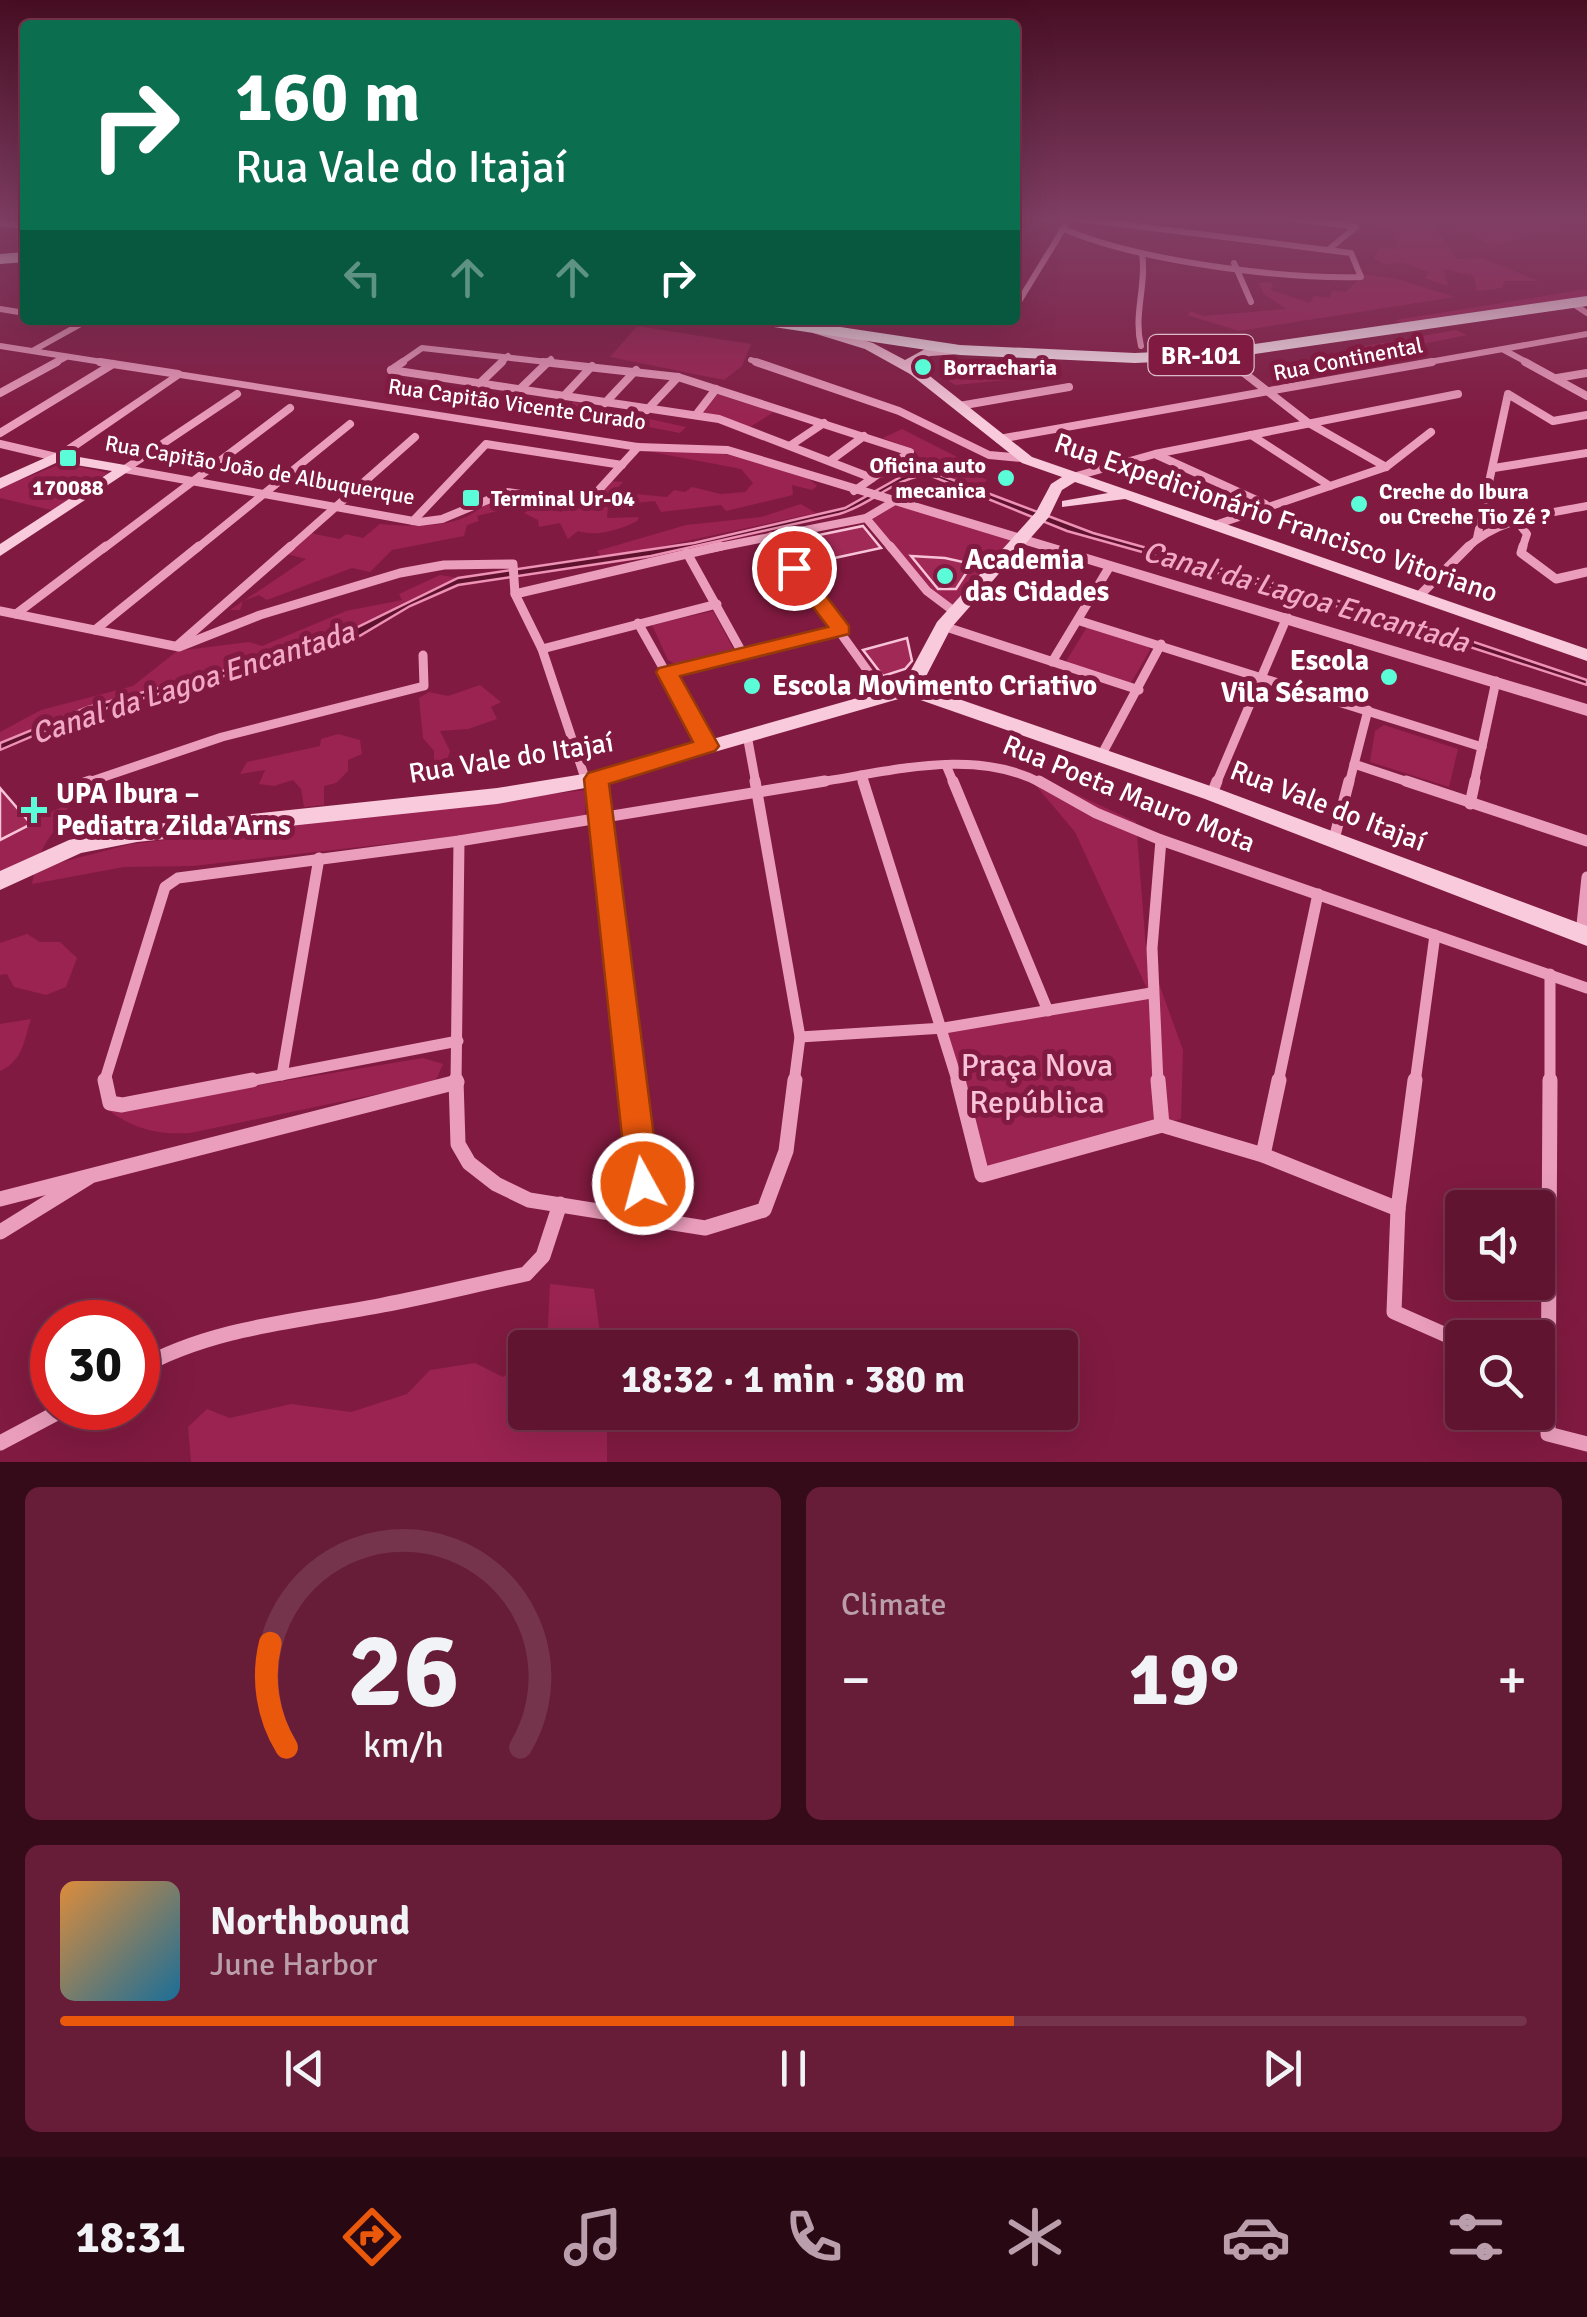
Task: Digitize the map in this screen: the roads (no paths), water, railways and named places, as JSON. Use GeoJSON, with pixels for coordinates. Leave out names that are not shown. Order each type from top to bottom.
{"type":"FeatureCollection","features":[{"type":"Feature","properties":{"kind":"highway","name":"BR-101"},"geometry":{"type":"LineString","coordinates":[[880,325],[997,341],[1141,346],[1246,338],[1579,286]]}},
{"type":"Feature","properties":{"kind":"highway","name":"BR-101"},"geometry":{"type":"LineString","coordinates":[[794,325],[960,350],[1092,357],[1220,354],[1582,306]]}},
{"type":"Feature","properties":{"kind":"main road","name":"Rua Expedicionário Francisco Vitoriano"},"geometry":{"type":"LineString","coordinates":[[813,328],[869,346],[915,371],[1025,459],[1587,655]]}},
{"type":"Feature","properties":{"kind":"main road"},"geometry":{"type":"LineString","coordinates":[[915,371],[911,360],[919,354],[960,350]]}},
{"type":"Feature","properties":{"kind":"main road"},"geometry":{"type":"LineString","coordinates":[[0,484],[56,456]]}},
{"type":"Feature","properties":{"kind":"main road","name":"Rua Capitão João de Albuquerque"},"geometry":{"type":"LineString","coordinates":[[56,456],[124,470]]}},
{"type":"Feature","properties":{"kind":"main road"},"geometry":{"type":"LineString","coordinates":[[1025,459],[1047,478],[1051,497]]}},
{"type":"Feature","properties":{"kind":"main road"},"geometry":{"type":"LineString","coordinates":[[0,551],[124,470]]}},
{"type":"Feature","properties":{"kind":"main road"},"geometry":{"type":"LineString","coordinates":[[910,688],[949,619],[1040,516],[1060,484],[1074,476]]}},
{"type":"Feature","properties":{"kind":"main road"},"geometry":{"type":"LineString","coordinates":[[1068,504],[1093,483]]}},
{"type":"Feature","properties":{"kind":"main road"},"geometry":{"type":"LineString","coordinates":[[1040,516],[1068,504],[1112,496],[1144,500]]}},
{"type":"Feature","properties":{"kind":"main road","name":"Rua Vale do Itajaí"},"geometry":{"type":"LineString","coordinates":[[0,880],[77,846],[136,834],[497,796],[591,780],[910,688],[1212,794],[1584,935]]}},
{"type":"Feature","properties":{"kind":"street"},"geometry":{"type":"LineString","coordinates":[[1141,346],[1136,313],[1143,286]]}},
{"type":"Feature","properties":{"kind":"street"},"geometry":{"type":"LineString","coordinates":[[1244,286],[1251,302]]}},
{"type":"Feature","properties":{"kind":"street"},"geometry":{"type":"LineString","coordinates":[[33,351],[76,325]]}},
{"type":"Feature","properties":{"kind":"street","name":"Rua Continental"},"geometry":{"type":"LineString","coordinates":[[998,439],[1587,334]]}},
{"type":"Feature","properties":{"kind":"street","name":"Rua Capitão Vicente Curado"},"geometry":{"type":"LineString","coordinates":[[0,346],[638,447],[746,453],[857,492],[1019,537],[1587,710]]}},
{"type":"Feature","properties":{"kind":"street"},"geometry":{"type":"LineString","coordinates":[[0,355],[12,348]]}},
{"type":"Feature","properties":{"kind":"street"},"geometry":{"type":"LineString","coordinates":[[857,492],[910,453],[678,377],[551,360],[420,349],[392,370],[395,374],[728,421],[872,478]]}},
{"type":"Feature","properties":{"kind":"street"},"geometry":{"type":"LineString","coordinates":[[1503,349],[1587,396]]}},
{"type":"Feature","properties":{"kind":"street"},"geometry":{"type":"LineString","coordinates":[[1220,354],[1308,422],[1386,466]]}},
{"type":"Feature","properties":{"kind":"street"},"geometry":{"type":"LineString","coordinates":[[0,392],[67,356]]}},
{"type":"Feature","properties":{"kind":"street"},"geometry":{"type":"LineString","coordinates":[[478,385],[508,356]]}},
{"type":"Feature","properties":{"kind":"street"},"geometry":{"type":"LineString","coordinates":[[518,390],[551,360]]}},
{"type":"Feature","properties":{"kind":"street"},"geometry":{"type":"LineString","coordinates":[[751,360],[898,410],[989,455],[1025,459]]}},
{"type":"Feature","properties":{"kind":"street"},"geometry":{"type":"LineString","coordinates":[[0,433],[114,364]]}},
{"type":"Feature","properties":{"kind":"street"},"geometry":{"type":"LineString","coordinates":[[563,397],[592,366]]}},
{"type":"Feature","properties":{"kind":"street"},"geometry":{"type":"LineString","coordinates":[[605,403],[636,370]]}},
{"type":"Feature","properties":{"kind":"street"},"geometry":{"type":"LineString","coordinates":[[1556,378],[1587,373]]}},
{"type":"Feature","properties":{"kind":"street"},"geometry":{"type":"LineString","coordinates":[[56,456],[178,374]]}},
{"type":"Feature","properties":{"kind":"street"},"geometry":{"type":"LineString","coordinates":[[647,410],[678,377]]}},
{"type":"Feature","properties":{"kind":"street"},"geometry":{"type":"LineString","coordinates":[[959,406],[1069,387]]}},
{"type":"Feature","properties":{"kind":"street"},"geometry":{"type":"LineString","coordinates":[[696,414],[716,389]]}},
{"type":"Feature","properties":{"kind":"street"},"geometry":{"type":"LineString","coordinates":[[124,470],[237,394]]}},
{"type":"Feature","properties":{"kind":"street"},"geometry":{"type":"LineString","coordinates":[[1074,476],[1155,454],[1308,422],[1396,410],[1458,394]]}},
{"type":"Feature","properties":{"kind":"street"},"geometry":{"type":"LineString","coordinates":[[1476,538],[1508,394],[1553,421],[1587,415]]}},
{"type":"Feature","properties":{"kind":"street"},"geometry":{"type":"LineString","coordinates":[[16,614],[290,408]]}},
{"type":"Feature","properties":{"kind":"street"},"geometry":{"type":"LineString","coordinates":[[790,445],[824,423]]}},
{"type":"Feature","properties":{"kind":"street"},"geometry":{"type":"LineString","coordinates":[[95,630],[350,424]]}},
{"type":"Feature","properties":{"kind":"street"},"geometry":{"type":"LineString","coordinates":[[1218,524],[1266,504],[1386,466],[1432,432]]}},
{"type":"Feature","properties":{"kind":"street"},"geometry":{"type":"LineString","coordinates":[[830,461],[864,436]]}},
{"type":"Feature","properties":{"kind":"street"},"geometry":{"type":"LineString","coordinates":[[1250,436],[1330,486]]}},
{"type":"Feature","properties":{"kind":"street"},"geometry":{"type":"LineString","coordinates":[[176,647],[416,437]]}},
{"type":"Feature","properties":{"kind":"street","name":"Rua Capitão João de Albuquerque"},"geometry":{"type":"LineString","coordinates":[[0,444],[56,456]]}},
{"type":"Feature","properties":{"kind":"street"},"geometry":{"type":"LineString","coordinates":[[414,521],[486,444],[622,465],[638,447]]}},
{"type":"Feature","properties":{"kind":"street"},"geometry":{"type":"LineString","coordinates":[[1494,468],[1587,453]]}},
{"type":"Feature","properties":{"kind":"street"},"geometry":{"type":"LineString","coordinates":[[1155,454],[1266,504]]}},
{"type":"Feature","properties":{"kind":"street","name":"Rua Capitão João de Albuquerque"},"geometry":{"type":"LineString","coordinates":[[124,470],[414,521],[442,519],[507,492],[583,505],[622,465]]}},
{"type":"Feature","properties":{"kind":"street"},"geometry":{"type":"LineString","coordinates":[[514,588],[866,518],[885,500]]}},
{"type":"Feature","properties":{"kind":"street"},"geometry":{"type":"LineString","coordinates":[[1419,596],[1476,538],[1516,520],[1587,506]]}},
{"type":"Feature","properties":{"kind":"street"},"geometry":{"type":"LineString","coordinates":[[866,518],[949,619],[1052,662],[1139,690]]}},
{"type":"Feature","properties":{"kind":"street"},"geometry":{"type":"LineString","coordinates":[[1516,520],[1527,534],[1522,553],[1556,579],[1587,572]]}},
{"type":"Feature","properties":{"kind":"street"},"geometry":{"type":"LineString","coordinates":[[770,536],[885,695]]}},
{"type":"Feature","properties":{"kind":"street"},"geometry":{"type":"LineString","coordinates":[[687,554],[744,656]]}},
{"type":"Feature","properties":{"kind":"street"},"geometry":{"type":"LineString","coordinates":[[0,610],[176,647],[260,615],[418,569],[513,564],[514,588],[542,649],[591,780],[601,819],[648,1221]]}},
{"type":"Feature","properties":{"kind":"street"},"geometry":{"type":"LineString","coordinates":[[1052,662],[1110,566]]}},
{"type":"Feature","properties":{"kind":"street"},"geometry":{"type":"LineString","coordinates":[[542,649],[716,604]]}},
{"type":"Feature","properties":{"kind":"street"},"geometry":{"type":"LineString","coordinates":[[1212,794],[1287,618]]}},
{"type":"Feature","properties":{"kind":"street"},"geometry":{"type":"LineString","coordinates":[[1080,621],[1482,747]]}},
{"type":"Feature","properties":{"kind":"street"},"geometry":{"type":"LineString","coordinates":[[638,624],[707,746]]}},
{"type":"Feature","properties":{"kind":"street"},"geometry":{"type":"LineString","coordinates":[[667,672],[841,630]]}},
{"type":"Feature","properties":{"kind":"street"},"geometry":{"type":"LineString","coordinates":[[1102,754],[1161,644]]}},
{"type":"Feature","properties":{"kind":"street"},"geometry":{"type":"LineString","coordinates":[[76,786],[222,737],[424,686],[423,655]]}},
{"type":"Feature","properties":{"kind":"street"},"geometry":{"type":"LineString","coordinates":[[1470,804],[1496,681]]}},
{"type":"Feature","properties":{"kind":"street"},"geometry":{"type":"LineString","coordinates":[[1334,839],[1368,710]]}},
{"type":"Feature","properties":{"kind":"street"},"geometry":{"type":"LineString","coordinates":[[459,841],[456,1082],[458,1144],[469,1163],[512,1194],[560,1204],[706,1228],[749,1218],[764,1210],[777,1183],[786,1151],[800,1037],[747,734]]}},
{"type":"Feature","properties":{"kind":"street","name":"Rua Poeta Mauro Mota"},"geometry":{"type":"LineString","coordinates":[[282,1075],[110,1103],[103,1086],[165,886],[186,876],[459,841],[758,790],[980,761],[1020,771],[1096,813],[1162,840],[1587,988]]}},
{"type":"Feature","properties":{"kind":"street"},"geometry":{"type":"LineString","coordinates":[[1354,764],[1587,841]]}},
{"type":"Feature","properties":{"kind":"street"},"geometry":{"type":"LineString","coordinates":[[946,765],[1048,1011]]}},
{"type":"Feature","properties":{"kind":"street"},"geometry":{"type":"LineString","coordinates":[[861,776],[944,1028],[982,1174],[1162,1125],[1263,1154],[1398,1210]]}},
{"type":"Feature","properties":{"kind":"street"},"geometry":{"type":"LineString","coordinates":[[1162,840],[1150,915],[1151,993],[1162,1125]]}},
{"type":"Feature","properties":{"kind":"street"},"geometry":{"type":"LineString","coordinates":[[320,858],[282,1075],[458,1041]]}},
{"type":"Feature","properties":{"kind":"street"},"geometry":{"type":"LineString","coordinates":[[1584,935],[1587,877]]}},
{"type":"Feature","properties":{"kind":"street"},"geometry":{"type":"LineString","coordinates":[[1263,1154],[1318,894]]}},
{"type":"Feature","properties":{"kind":"street"},"geometry":{"type":"LineString","coordinates":[[1435,936],[1398,1210],[1394,1312],[1445,1334]]}},
{"type":"Feature","properties":{"kind":"street"},"geometry":{"type":"LineString","coordinates":[[1543,1320],[1550,974]]}},
{"type":"Feature","properties":{"kind":"street"},"geometry":{"type":"LineString","coordinates":[[800,1037],[944,1028],[1151,993]]}},
{"type":"Feature","properties":{"kind":"street"},"geometry":{"type":"LineString","coordinates":[[0,1199],[456,1082]]}},
{"type":"Feature","properties":{"kind":"street"},"geometry":{"type":"LineString","coordinates":[[0,1232],[99,1171]]}},
{"type":"Feature","properties":{"kind":"street"},"geometry":{"type":"LineString","coordinates":[[160,1357],[302,1316],[380,1306],[526,1274],[543,1256],[560,1204]]}},
{"type":"Feature","properties":{"kind":"street"},"geometry":{"type":"LineString","coordinates":[[0,1443],[30,1427]]}},
{"type":"Feature","properties":{"kind":"street"},"geometry":{"type":"LineString","coordinates":[[1548,1430],[1548,1434],[1587,1444]]}},
{"type":"Feature","properties":{"kind":"water","name":"Canal da Lagoa Encantada"},"geometry":{"type":"Polygon","coordinates":[[[932,472],[1093,533],[1417,623],[1587,680],[1587,685],[1396,623],[1067,531],[929,475],[905,481],[839,514],[651,556],[458,585],[410,606],[351,641],[82,715],[0,750],[0,743],[88,707],[323,644],[458,578],[694,543],[845,508],[906,474],[932,472]]]}},
{"type":"Feature","properties":{"kind":"place","name":"Borracharia"},"geometry":{"type":"Point","coordinates":[923,367]}},
{"type":"Feature","properties":{"kind":"place","name":"170088"},"geometry":{"type":"Point","coordinates":[68,458]}},
{"type":"Feature","properties":{"kind":"place","name":"Oficina auto mecanica"},"geometry":{"type":"Point","coordinates":[1006,478]}},
{"type":"Feature","properties":{"kind":"place","name":"Terminal Ur-04"},"geometry":{"type":"Point","coordinates":[471,498]}},
{"type":"Feature","properties":{"kind":"place","name":"Creche do Ibura ou Creche Tio Zé ?"},"geometry":{"type":"Point","coordinates":[1359,504]}},
{"type":"Feature","properties":{"kind":"place","name":"Academia das Cidades"},"geometry":{"type":"Point","coordinates":[945,576]}},
{"type":"Feature","properties":{"kind":"place","name":"Escola Vila Sésamo"},"geometry":{"type":"Point","coordinates":[1389,677]}},
{"type":"Feature","properties":{"kind":"place","name":"Escola Movimento Criativo"},"geometry":{"type":"Point","coordinates":[752,686]}},
{"type":"Feature","properties":{"kind":"place","name":"UPA Ibura – Pediatra Zilda Arns"},"geometry":{"type":"Point","coordinates":[34,810]}},
{"type":"Feature","properties":{"kind":"park label","name":"Praça Nova República"},"geometry":{"type":"Point","coordinates":[1037,1084]}}]}
